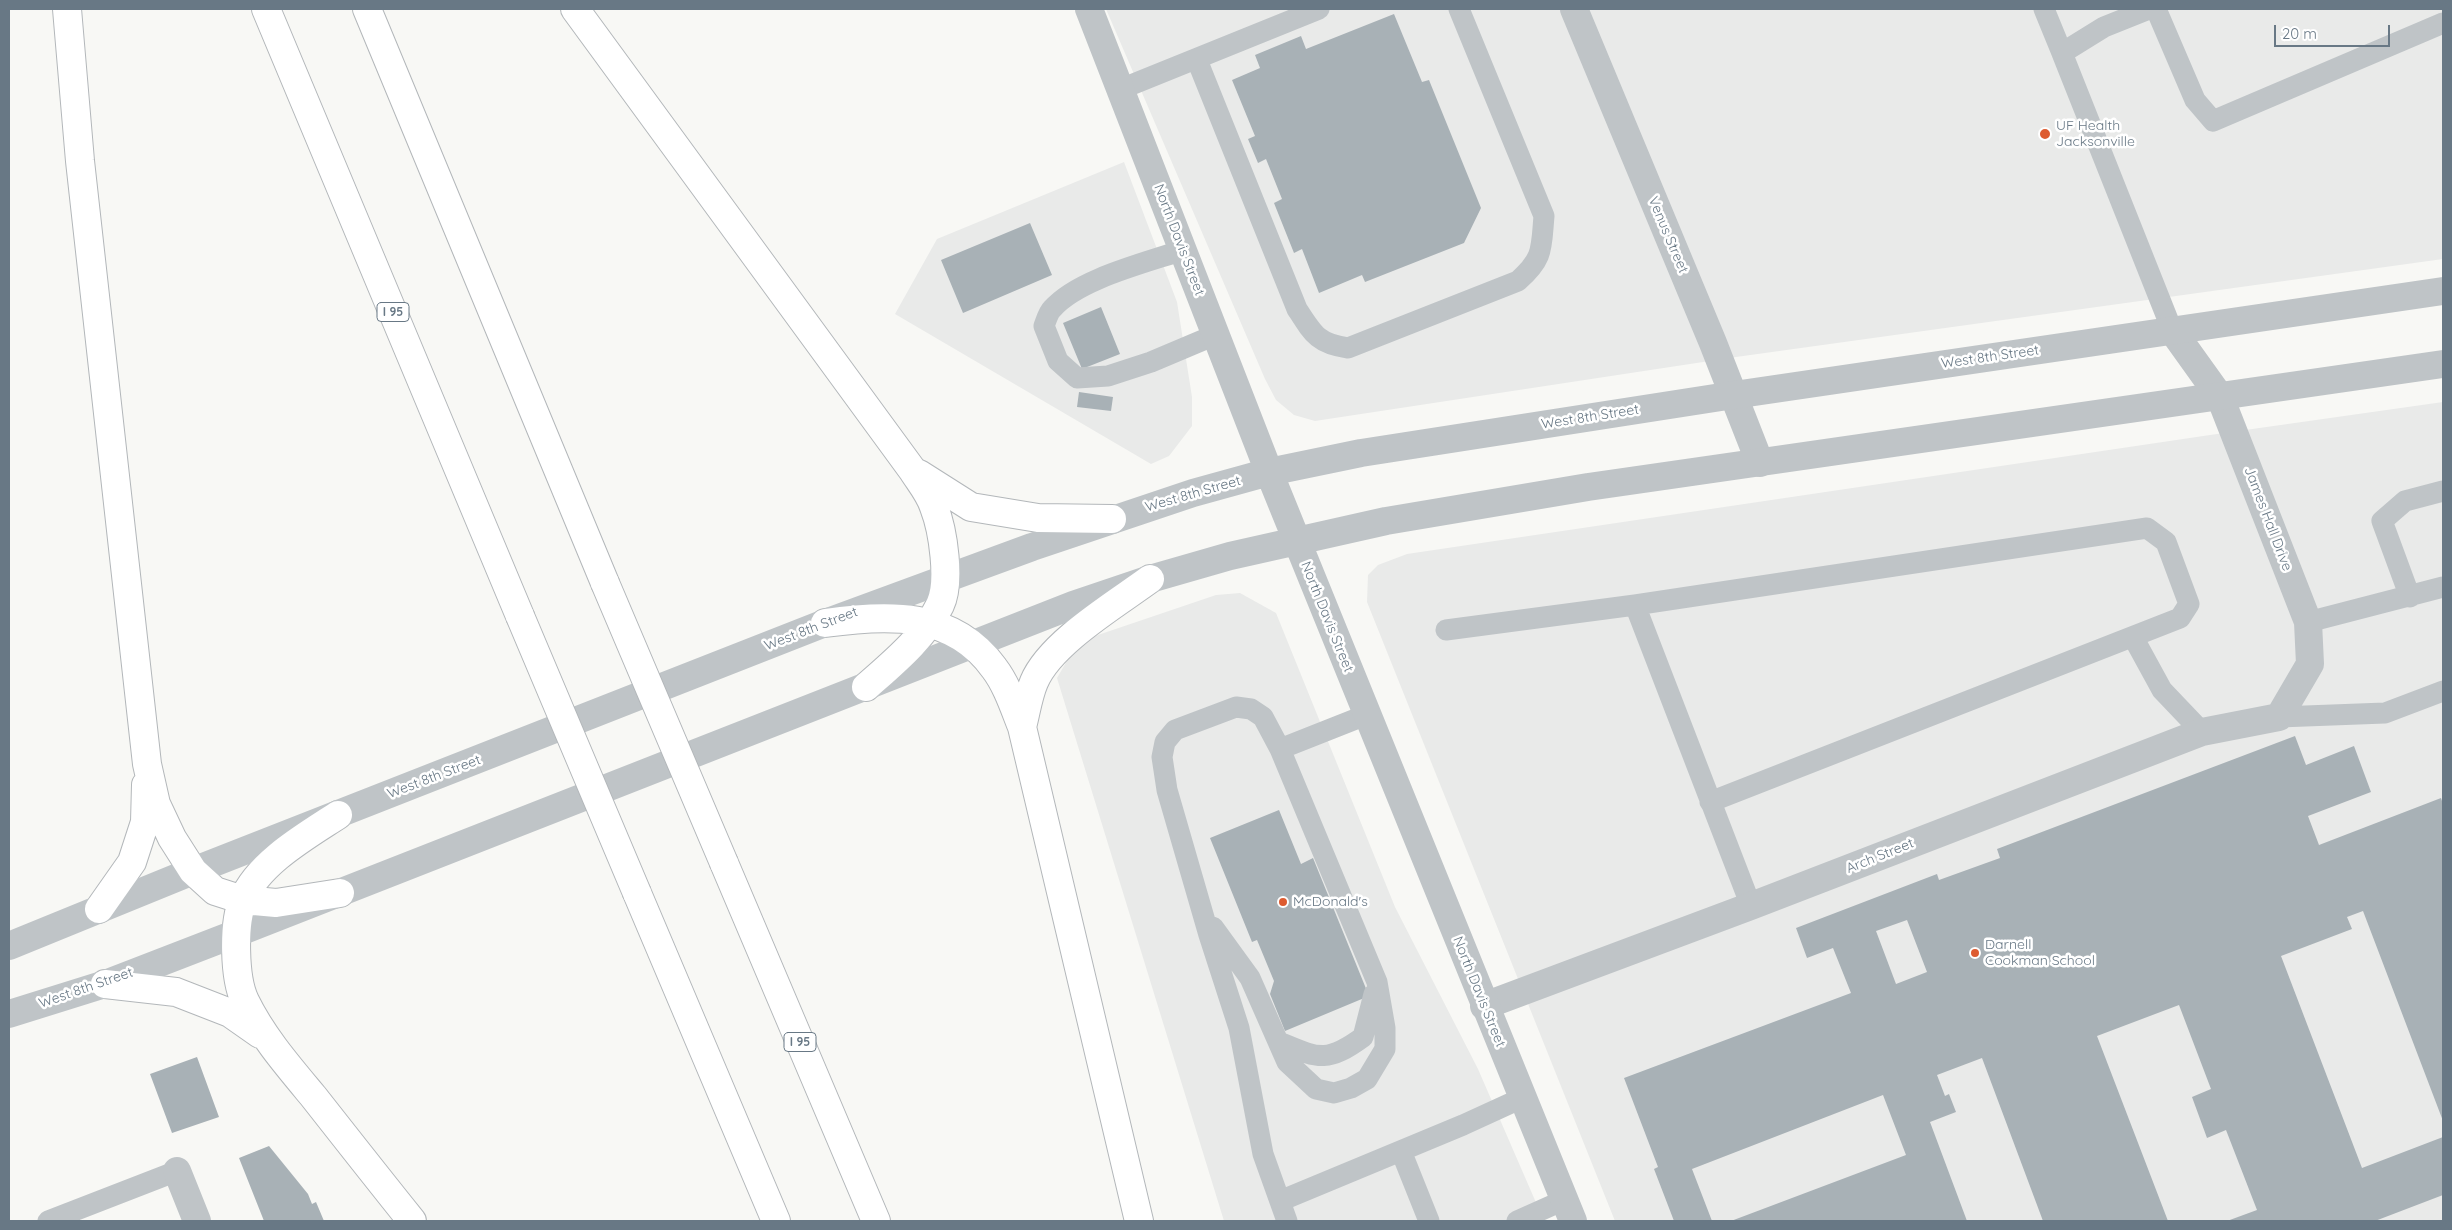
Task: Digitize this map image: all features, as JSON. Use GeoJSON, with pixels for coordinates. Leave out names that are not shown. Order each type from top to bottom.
{"type":"FeatureCollection","features":[{"type":"Feature","properties":{"kind":"highway"},"geometry":{"type":"LineString","coordinates":[[67,9],[80,161],[147,764],[156,804],[172,838],[193,871],[215,891],[243,900],[276,903],[340,893]]}},
{"type":"Feature","properties":{"kind":"highway","name":"I 95"},"geometry":{"type":"LineString","coordinates":[[266,9],[776,1221]]}},
{"type":"Feature","properties":{"kind":"highway","name":"I 95"},"geometry":{"type":"LineString","coordinates":[[367,9],[605,583],[876,1221]]}},
{"type":"Feature","properties":{"kind":"highway"},"geometry":{"type":"LineString","coordinates":[[576,9],[913,470],[934,506],[942,534],[945,578],[941,603],[929,624],[904,653],[866,687]]}},
{"type":"Feature","properties":{"kind":"highway"},"geometry":{"type":"LineString","coordinates":[[913,470],[971,507],[1038,518],[1112,519]]}},
{"type":"Feature","properties":{"kind":"highway"},"geometry":{"type":"LineString","coordinates":[[1022,727],[1034,681],[1052,654],[1086,626],[1150,579]]}},
{"type":"Feature","properties":{"kind":"highway"},"geometry":{"type":"LineString","coordinates":[[825,623],[868,617],[895,617],[929,624],[954,632],[973,645],[994,668],[1009,695],[1022,727],[1139,1221]]}},
{"type":"Feature","properties":{"kind":"highway"},"geometry":{"type":"LineString","coordinates":[[99,909],[132,862],[144,822],[147,764]]}},
{"type":"Feature","properties":{"kind":"highway"},"geometry":{"type":"LineString","coordinates":[[338,815],[290,846],[261,872],[243,900],[236,966],[244,999],[267,1039],[412,1221]]}},
{"type":"Feature","properties":{"kind":"highway"},"geometry":{"type":"LineString","coordinates":[[104,984],[176,992],[230,1013],[267,1039]]}},
{"type":"Feature","properties":{"kind":"street","name":"North Davis Street"},"geometry":{"type":"LineString","coordinates":[[1089,9],[1296,540],[1569,1211]]}},
{"type":"Feature","properties":{"kind":"street","name":"Venus Street"},"geometry":{"type":"LineString","coordinates":[[1574,9],[1734,395],[1760,463]]}},
{"type":"Feature","properties":{"kind":"street","name":"West 8th Street"},"geometry":{"type":"LineString","coordinates":[[9,946],[193,871],[825,623],[945,578],[1193,492],[1269,472],[1370,451],[1734,395],[2443,291]]}},
{"type":"Feature","properties":{"kind":"street","name":"James Hall Drive"},"geometry":{"type":"LineString","coordinates":[[2172,330],[2220,397],[2308,622],[2310,664],[2279,717]]}},
{"type":"Feature","properties":{"kind":"street","name":"West 8th Street"},"geometry":{"type":"LineString","coordinates":[[9,1014],[104,984],[238,933],[1073,605],[1150,579],[1296,540],[1415,516],[1588,487],[2443,364]]}},
{"type":"Feature","properties":{"kind":"street","name":"Arch Street"},"geometry":{"type":"LineString","coordinates":[[1484,1006],[1751,906],[2202,732],[2279,717]]}},
{"type":"Feature","properties":{"kind":"street"},"geometry":{"type":"LineString","coordinates":[[177,1172],[197,1221]]}},
{"type":"Feature","properties":{"kind":"lane"},"geometry":{"type":"LineString","coordinates":[[1121,89],[1197,60],[1319,9]]}},
{"type":"Feature","properties":{"kind":"lane"},"geometry":{"type":"LineString","coordinates":[[1197,60],[1298,309],[1313,334],[1329,345],[1348,348],[1518,281],[1534,267],[1541,251],[1544,216],[1458,9]]}},
{"type":"Feature","properties":{"kind":"lane"},"geometry":{"type":"LineString","coordinates":[[2044,9],[2172,330]]}},
{"type":"Feature","properties":{"kind":"lane"},"geometry":{"type":"LineString","coordinates":[[2062,53],[2104,27],[2149,9]]}},
{"type":"Feature","properties":{"kind":"lane"},"geometry":{"type":"LineString","coordinates":[[2156,9],[2195,100],[2213,121],[2443,23]]}},
{"type":"Feature","properties":{"kind":"lane"},"geometry":{"type":"LineString","coordinates":[[1183,250],[1117,273],[1071,292],[1051,310],[1044,326],[1058,361],[1077,378],[1108,376],[1151,362],[1216,334]]}},
{"type":"Feature","properties":{"kind":"lane"},"geometry":{"type":"LineString","coordinates":[[2410,597],[2382,521],[2405,501],[2443,492]]}},
{"type":"Feature","properties":{"kind":"lane"},"geometry":{"type":"LineString","coordinates":[[1446,630],[1635,605],[2147,528],[2166,542],[2189,604],[2180,618],[1710,802]]}},
{"type":"Feature","properties":{"kind":"lane"},"geometry":{"type":"LineString","coordinates":[[2308,622],[2443,587]]}},
{"type":"Feature","properties":{"kind":"lane"},"geometry":{"type":"LineString","coordinates":[[1635,605],[1751,906]]}},
{"type":"Feature","properties":{"kind":"lane"},"geometry":{"type":"LineString","coordinates":[[2134,637],[2162,690],[2202,732]]}},
{"type":"Feature","properties":{"kind":"lane"},"geometry":{"type":"LineString","coordinates":[[2279,717],[2385,713],[2443,691]]}},
{"type":"Feature","properties":{"kind":"lane"},"geometry":{"type":"LineString","coordinates":[[1203,912],[1250,978],[1287,1062],[1316,1089],[1334,1093],[1351,1088],[1367,1079],[1385,1049],[1385,1028],[1377,982],[1280,749],[1263,717],[1251,709],[1236,707],[1176,730],[1165,742],[1162,756],[1167,790],[1203,912],[1239,1028],[1264,1154],[1287,1221]]}},
{"type":"Feature","properties":{"kind":"lane"},"geometry":{"type":"LineString","coordinates":[[1280,749],[1366,715]]}},
{"type":"Feature","properties":{"kind":"lane"},"geometry":{"type":"LineString","coordinates":[[1278,1042],[1312,1055],[1330,1056],[1346,1050],[1363,1038],[1369,1021],[1377,982]]}},
{"type":"Feature","properties":{"kind":"lane"},"geometry":{"type":"LineString","coordinates":[[1280,1201],[1401,1152],[1522,1098]]}},
{"type":"Feature","properties":{"kind":"lane"},"geometry":{"type":"LineString","coordinates":[[1401,1152],[1429,1221]]}},
{"type":"Feature","properties":{"kind":"lane"},"geometry":{"type":"LineString","coordinates":[[48,1221],[177,1172]]}},
{"type":"Feature","properties":{"kind":"lane"},"geometry":{"type":"LineString","coordinates":[[1518,1221],[1569,1211]]}},
{"type":"Feature","properties":{"kind":"shaded area"},"geometry":{"type":"Polygon","coordinates":[[[1106,9],[2443,9],[2443,259],[1736,357],[1315,421],[1294,415],[1276,400],[1265,379],[1106,9]]]}},
{"type":"Feature","properties":{"kind":"shaded area"},"geometry":{"type":"Polygon","coordinates":[[[1124,162],[1177,302],[1192,397],[1192,426],[1169,456],[1151,464],[895,314],[937,239],[1124,162]]]}},
{"type":"Feature","properties":{"kind":"shaded area","name":"Darnell Cookman School"},"geometry":{"type":"Polygon","coordinates":[[[2443,402],[2443,1221],[1615,1221],[1367,602],[1368,575],[1378,565],[1407,554],[2443,402]]]}},
{"type":"Feature","properties":{"kind":"shaded area"},"geometry":{"type":"Polygon","coordinates":[[[1240,593],[1276,613],[1395,907],[1478,1069],[1544,1221],[1224,1221],[1057,678],[1075,647],[1095,636],[1216,595],[1240,593]]]}},
{"type":"Feature","properties":{"kind":"building"},"geometry":{"type":"Polygon","coordinates":[[[1394,14],[1422,82],[1429,80],[1481,208],[1464,243],[1365,282],[1362,275],[1319,293],[1302,249],[1294,253],[1274,203],[1282,199],[1266,159],[1258,163],[1248,139],[1255,136],[1232,80],[1260,68],[1255,55],[1301,36],[1306,49],[1394,14]]]}},
{"type":"Feature","properties":{"kind":"building"},"geometry":{"type":"Polygon","coordinates":[[[1030,223],[1052,275],[963,313],[941,260],[1030,223]]]}},
{"type":"Feature","properties":{"kind":"building"},"geometry":{"type":"Polygon","coordinates":[[[1101,307],[1120,354],[1082,369],[1063,323],[1101,307]]]}},
{"type":"Feature","properties":{"kind":"building"},"geometry":{"type":"Polygon","coordinates":[[[1079,392],[1113,397],[1111,411],[1077,407],[1079,392]]]}},
{"type":"Feature","properties":{"kind":"building"},"geometry":{"type":"Polygon","coordinates":[[[2295,736],[2306,765],[2354,746],[2371,792],[2308,816],[2319,845],[2441,798],[2443,804],[2443,1121],[2363,911],[2347,917],[2352,929],[2281,956],[2362,1168],[2443,1137],[2443,1195],[2375,1221],[2227,1221],[2257,1210],[2226,1130],[2207,1138],[2192,1097],[2211,1089],[2179,1005],[2097,1036],[2168,1221],[2043,1221],[1982,1058],[1937,1075],[1945,1096],[1949,1094],[1956,1112],[1930,1122],[1967,1221],[1731,1221],[1906,1155],[1883,1095],[1692,1169],[1712,1221],[1674,1221],[1654,1169],[1658,1167],[1624,1078],[1851,993],[1833,948],[1807,958],[1796,928],[1937,874],[1939,880],[2000,858],[1997,849],[2295,736]],[[1907,920],[1876,931],[1896,984],[1927,972],[1907,920]]]}},
{"type":"Feature","properties":{"kind":"building","name":"McDonald's"},"geometry":{"type":"Polygon","coordinates":[[[1279,810],[1301,864],[1313,858],[1369,996],[1285,1031],[1270,994],[1274,981],[1257,940],[1252,942],[1210,838],[1279,810]]]}},
{"type":"Feature","properties":{"kind":"building"},"geometry":{"type":"Polygon","coordinates":[[[197,1057],[219,1117],[172,1133],[150,1074],[197,1057]]]}},
{"type":"Feature","properties":{"kind":"building"},"geometry":{"type":"Polygon","coordinates":[[[269,1146],[308,1194],[312,1204],[316,1202],[324,1221],[264,1221],[239,1158],[269,1146]]]}},
{"type":"Feature","properties":{"kind":"place","name":"UF Health Jacksonville"},"geometry":{"type":"Point","coordinates":[2045,134]}},
{"type":"Feature","properties":{"kind":"place","name":"McDonald's"},"geometry":{"type":"Point","coordinates":[1283,902]}},
{"type":"Feature","properties":{"kind":"place","name":"Darnell Cookman School"},"geometry":{"type":"Point","coordinates":[1975,953]}}]}
